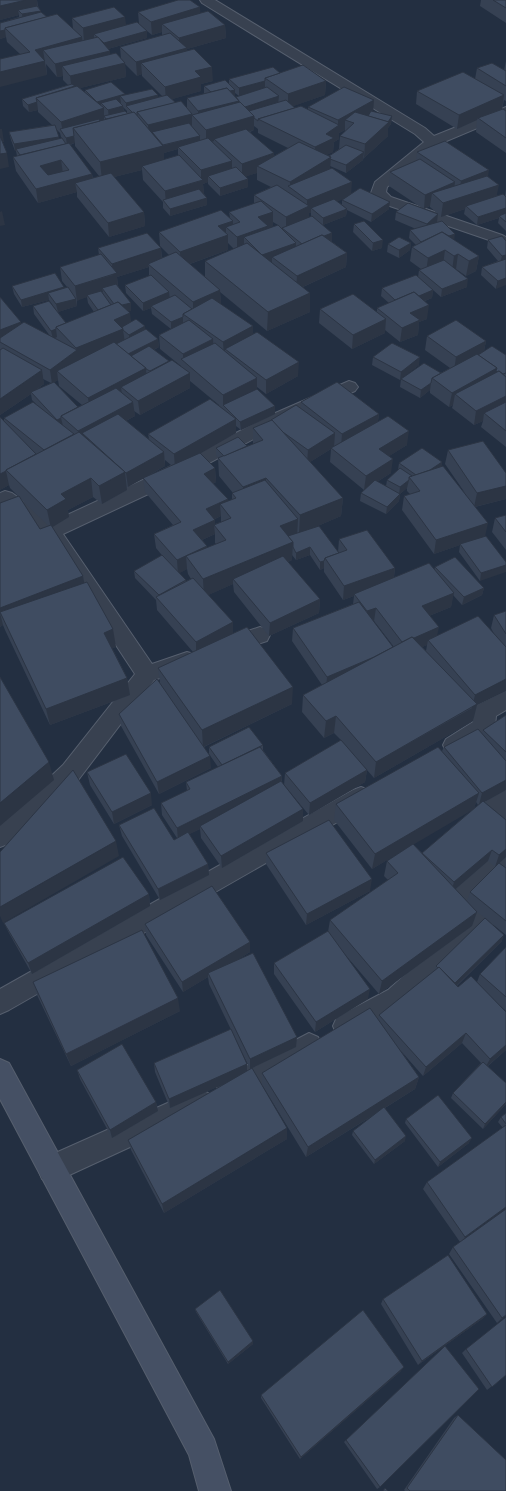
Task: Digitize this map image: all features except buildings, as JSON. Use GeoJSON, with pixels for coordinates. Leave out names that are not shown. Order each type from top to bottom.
{"type":"FeatureCollection","features":[{"type":"Feature","properties":{"kind":"main road"},"geometry":{"type":"LineString","coordinates":[[0,1072],[203,1450],[214,1491]]}},
{"type":"Feature","properties":{"kind":"street"},"geometry":{"type":"LineString","coordinates":[[206,0],[420,131],[432,142]]}},
{"type":"Feature","properties":{"kind":"street"},"geometry":{"type":"LineString","coordinates":[[504,114],[432,142],[421,153],[380,185],[378,193],[386,200],[497,238],[506,244]]}},
{"type":"Feature","properties":{"kind":"street"},"geometry":{"type":"LineString","coordinates":[[51,531],[167,476],[279,418],[349,387]]}},
{"type":"Feature","properties":{"kind":"street"},"geometry":{"type":"LineString","coordinates":[[0,500],[5,498],[51,531],[147,674]]}},
{"type":"Feature","properties":{"kind":"street"},"geometry":{"type":"LineString","coordinates":[[0,837],[15,826],[71,772],[147,674],[260,635]]}},
{"type":"Feature","properties":{"kind":"street"},"geometry":{"type":"LineString","coordinates":[[436,755],[484,727],[485,711],[506,700]]}},
{"type":"Feature","properties":{"kind":"street"},"geometry":{"type":"LineString","coordinates":[[0,1002],[381,786]]}},
{"type":"Feature","properties":{"kind":"street"},"geometry":{"type":"LineString","coordinates":[[506,800],[488,813],[506,827]]}},
{"type":"Feature","properties":{"kind":"street"},"geometry":{"type":"LineString","coordinates":[[52,1169],[242,1083],[397,998],[480,924],[460,898],[489,867],[499,874],[506,866]]}}]}
